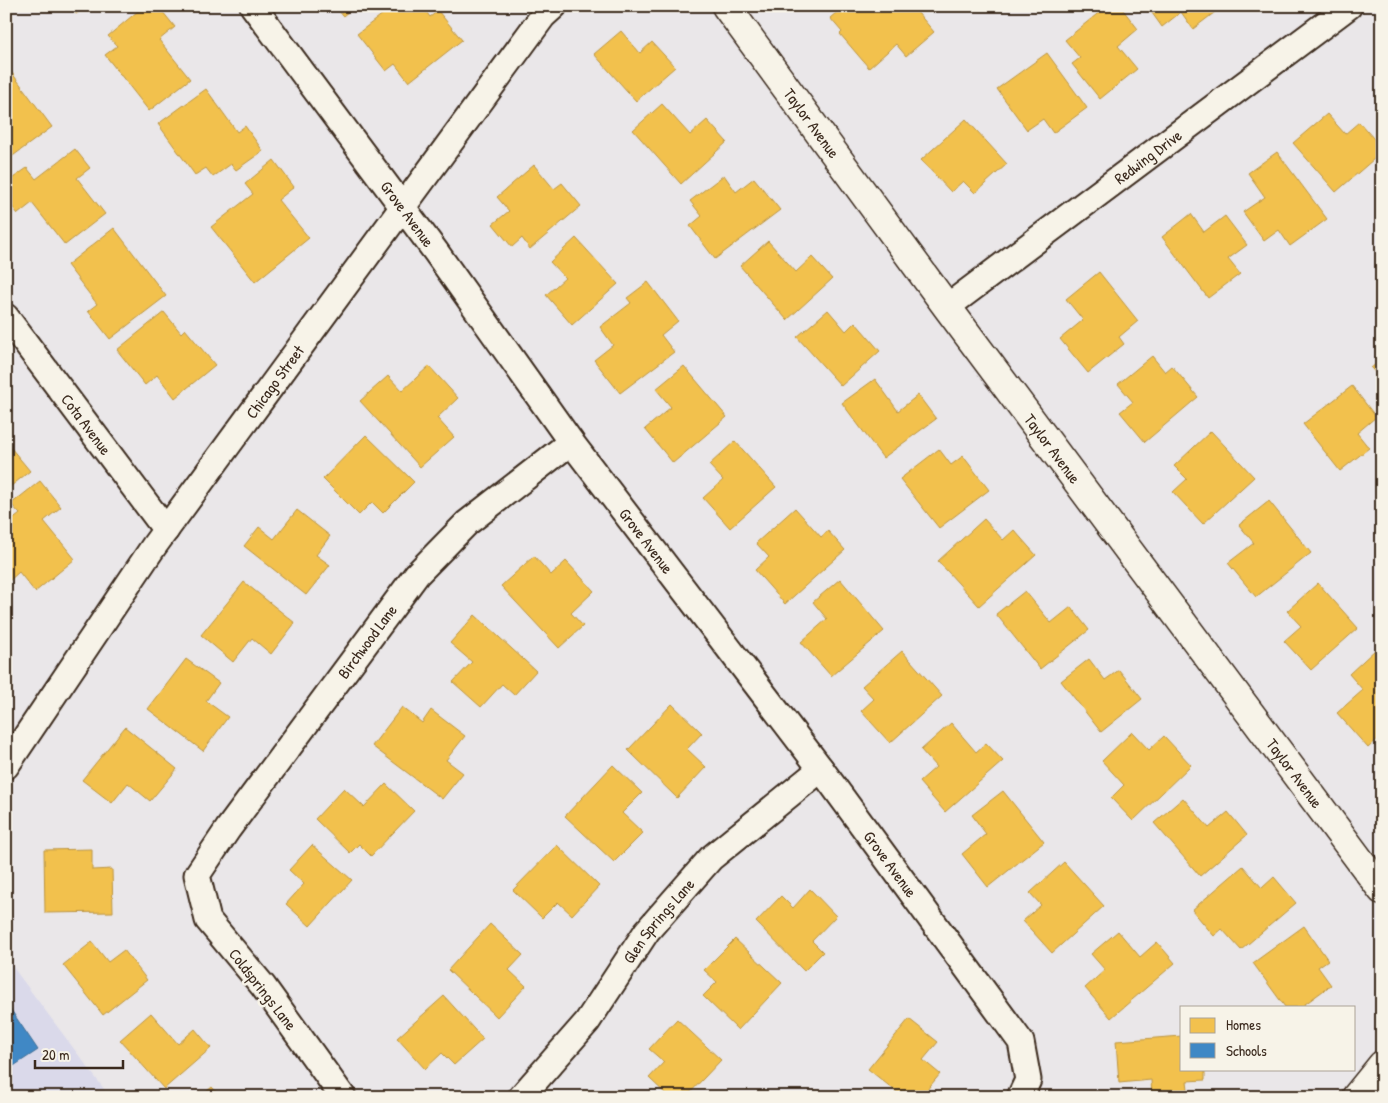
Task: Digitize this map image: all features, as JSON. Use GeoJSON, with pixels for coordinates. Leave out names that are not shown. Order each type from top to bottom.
{"type":"FeatureCollection","features":[{"type":"Feature","properties":{"kind":"street","name":"Grove Avenue"},"geometry":{"type":"LineString","coordinates":[[253,6],[403,207],[572,442],[821,769],[1021,1042],[1024,1088]]}},
{"type":"Feature","properties":{"kind":"street","name":"Chicago Street"},"geometry":{"type":"LineString","coordinates":[[6,766],[166,530],[543,16],[554,6]]}},
{"type":"Feature","properties":{"kind":"street","name":"Taylor Avenue"},"geometry":{"type":"LineString","coordinates":[[726,6],[947,307],[1382,890]]}},
{"type":"Feature","properties":{"kind":"street","name":"Redwing Drive"},"geometry":{"type":"LineString","coordinates":[[947,307],[1349,6]]}},
{"type":"Feature","properties":{"kind":"street","name":"Cota Avenue"},"geometry":{"type":"LineString","coordinates":[[6,317],[166,530]]}},
{"type":"Feature","properties":{"kind":"street","name":"Birchwood Lane"},"geometry":{"type":"LineString","coordinates":[[198,875],[228,830],[417,574],[467,524],[572,442]]}},
{"type":"Feature","properties":{"kind":"street","name":"Glen Springs Lane"},"geometry":{"type":"LineString","coordinates":[[521,1097],[587,1022],[647,931],[711,858],[821,769]]}},
{"type":"Feature","properties":{"kind":"street","name":"Coldsprings Lane"},"geometry":{"type":"LineString","coordinates":[[198,875],[208,920],[263,986],[343,1097]]}},
{"type":"Feature","properties":{"kind":"street"},"geometry":{"type":"LineString","coordinates":[[1356,1097],[1382,1065]]}},
{"type":"Feature","properties":{"kind":"shaded area"},"geometry":{"type":"Polygon","coordinates":[[[6,958],[110,1097],[6,1097],[6,958]]]}},
{"type":"Feature","properties":{"kind":"building: Homes"},"geometry":{"type":"Polygon","coordinates":[[[70,6],[87,6],[76,14],[70,6]]]}},
{"type":"Feature","properties":{"kind":"building: Homes"},"geometry":{"type":"Polygon","coordinates":[[[144,6],[158,6],[175,27],[159,40],[190,79],[149,111],[105,55],[117,46],[108,36],[144,6]]]}},
{"type":"Feature","properties":{"kind":"building: Homes"},"geometry":{"type":"Polygon","coordinates":[[[335,6],[355,6],[343,16],[335,6]]]}},
{"type":"Feature","properties":{"kind":"building: Homes"},"geometry":{"type":"Polygon","coordinates":[[[393,6],[422,6],[430,17],[438,11],[462,40],[409,82],[395,64],[386,71],[357,34],[393,6]]]}},
{"type":"Feature","properties":{"kind":"building: Homes"},"geometry":{"type":"Polygon","coordinates":[[[844,6],[912,6],[934,32],[906,56],[896,44],[869,68],[840,34],[842,32],[830,18],[844,6]]]}},
{"type":"Feature","properties":{"kind":"building: Homes"},"geometry":{"type":"Polygon","coordinates":[[[1107,6],[1120,6],[1138,29],[1118,46],[1137,69],[1100,99],[1072,64],[1080,58],[1065,40],[1107,6]]]}},
{"type":"Feature","properties":{"kind":"building: Homes"},"geometry":{"type":"Polygon","coordinates":[[[1147,6],[1223,6],[1193,29],[1181,12],[1162,27],[1147,6]]]}},
{"type":"Feature","properties":{"kind":"building: Homes"},"geometry":{"type":"Polygon","coordinates":[[[621,31],[640,53],[652,42],[675,67],[636,101],[594,54],[621,31]]]}},
{"type":"Feature","properties":{"kind":"building: Homes"},"geometry":{"type":"Polygon","coordinates":[[[1047,53],[1087,108],[1053,133],[1043,119],[1027,130],[997,89],[1047,53]]]}},
{"type":"Feature","properties":{"kind":"building: Homes"},"geometry":{"type":"Polygon","coordinates":[[[6,65],[52,127],[6,161],[6,65]]]}},
{"type":"Feature","properties":{"kind":"building: Homes"},"geometry":{"type":"Polygon","coordinates":[[[206,89],[237,132],[245,126],[263,151],[236,170],[231,164],[213,177],[206,168],[195,175],[158,124],[206,89]]]}},
{"type":"Feature","properties":{"kind":"building: Homes"},"geometry":{"type":"Polygon","coordinates":[[[662,104],[690,135],[707,120],[727,142],[681,184],[633,130],[662,104]]]}},
{"type":"Feature","properties":{"kind":"building: Homes"},"geometry":{"type":"Polygon","coordinates":[[[1327,114],[1345,134],[1359,122],[1382,148],[1382,152],[1336,192],[1293,143],[1327,114]]]}},
{"type":"Feature","properties":{"kind":"building: Homes"},"geometry":{"type":"Polygon","coordinates":[[[966,119],[1007,164],[975,193],[963,181],[951,192],[921,160],[966,119]]]}},
{"type":"Feature","properties":{"kind":"building: Homes"},"geometry":{"type":"Polygon","coordinates":[[[75,149],[90,168],[77,178],[105,214],[65,245],[32,203],[18,214],[6,199],[6,183],[27,168],[36,179],[75,149]]]}},
{"type":"Feature","properties":{"kind":"building: Homes"},"geometry":{"type":"Polygon","coordinates":[[[1277,152],[1327,219],[1290,246],[1279,230],[1264,241],[1243,212],[1265,197],[1248,173],[1277,152]]]}},
{"type":"Feature","properties":{"kind":"building: Homes"},"geometry":{"type":"Polygon","coordinates":[[[274,160],[294,187],[278,200],[309,238],[255,282],[211,227],[253,194],[245,184],[274,160]]]}},
{"type":"Feature","properties":{"kind":"building: Homes"},"geometry":{"type":"Polygon","coordinates":[[[534,165],[554,189],[562,183],[581,206],[530,249],[522,238],[512,247],[493,224],[509,211],[497,197],[534,165]]]}},
{"type":"Feature","properties":{"kind":"building: Homes"},"geometry":{"type":"Polygon","coordinates":[[[724,175],[736,192],[754,178],[780,210],[715,259],[690,226],[702,216],[690,201],[724,175]]]}},
{"type":"Feature","properties":{"kind":"building: Homes"},"geometry":{"type":"Polygon","coordinates":[[[1191,214],[1204,232],[1225,216],[1247,245],[1228,259],[1240,274],[1208,298],[1162,237],[1191,214]]]}},
{"type":"Feature","properties":{"kind":"building: Homes"},"geometry":{"type":"Polygon","coordinates":[[[114,228],[166,296],[110,339],[88,311],[97,304],[67,265],[114,228]]]}},
{"type":"Feature","properties":{"kind":"building: Homes"},"geometry":{"type":"Polygon","coordinates":[[[576,238],[618,284],[572,325],[546,295],[565,278],[550,262],[576,238]]]}},
{"type":"Feature","properties":{"kind":"building: Homes"},"geometry":{"type":"Polygon","coordinates":[[[768,241],[796,272],[812,257],[832,279],[787,320],[740,266],[768,241]]]}},
{"type":"Feature","properties":{"kind":"building: Homes"},"geometry":{"type":"Polygon","coordinates":[[[1099,272],[1138,321],[1119,337],[1124,344],[1088,373],[1060,339],[1083,320],[1066,299],[1099,272]]]}},
{"type":"Feature","properties":{"kind":"building: Homes"},"geometry":{"type":"Polygon","coordinates":[[[648,282],[678,321],[661,335],[674,352],[620,393],[594,360],[613,345],[600,327],[631,303],[627,298],[648,282]]]}},
{"type":"Feature","properties":{"kind":"building: Homes"},"geometry":{"type":"Polygon","coordinates":[[[828,310],[846,331],[855,322],[880,351],[841,386],[797,337],[828,310]]]}},
{"type":"Feature","properties":{"kind":"building: Homes"},"geometry":{"type":"Polygon","coordinates":[[[164,312],[181,333],[185,329],[215,365],[175,398],[157,375],[145,385],[117,350],[164,312]]]}},
{"type":"Feature","properties":{"kind":"building: Homes"},"geometry":{"type":"Polygon","coordinates":[[[1152,356],[1165,372],[1172,366],[1198,397],[1145,442],[1120,412],[1133,402],[1118,384],[1152,356]]]}},
{"type":"Feature","properties":{"kind":"building: Homes"},"geometry":{"type":"Polygon","coordinates":[[[1382,359],[1382,380],[1371,368],[1382,359]]]}},
{"type":"Feature","properties":{"kind":"building: Homes"},"geometry":{"type":"Polygon","coordinates":[[[429,366],[458,398],[437,418],[454,437],[420,467],[360,401],[388,376],[402,391],[429,366]]]}},
{"type":"Feature","properties":{"kind":"building: Homes"},"geometry":{"type":"Polygon","coordinates":[[[684,366],[727,417],[673,463],[645,429],[671,407],[656,389],[684,366]]]}},
{"type":"Feature","properties":{"kind":"building: Homes"},"geometry":{"type":"Polygon","coordinates":[[[875,379],[898,411],[918,395],[936,419],[883,458],[842,403],[875,379]]]}},
{"type":"Feature","properties":{"kind":"building: Homes"},"geometry":{"type":"Polygon","coordinates":[[[1352,386],[1376,417],[1357,433],[1369,448],[1340,471],[1303,424],[1352,386]]]}},
{"type":"Feature","properties":{"kind":"building: Homes"},"geometry":{"type":"Polygon","coordinates":[[[1211,431],[1254,477],[1203,524],[1173,492],[1187,479],[1174,466],[1211,431]]]}},
{"type":"Feature","properties":{"kind":"building: Homes"},"geometry":{"type":"Polygon","coordinates":[[[366,435],[414,482],[383,513],[372,502],[359,515],[323,479],[366,435]]]}},
{"type":"Feature","properties":{"kind":"building: Homes"},"geometry":{"type":"Polygon","coordinates":[[[735,441],[776,487],[730,528],[703,498],[723,480],[709,465],[735,441]]]}},
{"type":"Feature","properties":{"kind":"building: Homes"},"geometry":{"type":"Polygon","coordinates":[[[6,442],[30,471],[6,490],[6,442]]]}},
{"type":"Feature","properties":{"kind":"building: Homes"},"geometry":{"type":"Polygon","coordinates":[[[939,449],[951,465],[963,456],[989,490],[939,528],[900,479],[939,449]]]}},
{"type":"Feature","properties":{"kind":"building: Homes"},"geometry":{"type":"Polygon","coordinates":[[[40,481],[61,507],[44,521],[75,559],[35,592],[19,572],[9,581],[6,577],[6,525],[20,514],[11,504],[40,481]]]}},
{"type":"Feature","properties":{"kind":"building: Homes"},"geometry":{"type":"Polygon","coordinates":[[[1269,501],[1311,553],[1256,597],[1228,563],[1254,543],[1239,525],[1269,501]]]}},
{"type":"Feature","properties":{"kind":"building: Homes"},"geometry":{"type":"Polygon","coordinates":[[[795,508],[821,537],[828,531],[845,550],[785,604],[755,570],[769,557],[756,543],[795,508]]]}},
{"type":"Feature","properties":{"kind":"building: Homes"},"geometry":{"type":"Polygon","coordinates":[[[297,510],[330,536],[316,555],[330,565],[306,595],[244,546],[259,527],[274,539],[297,510]]]}},
{"type":"Feature","properties":{"kind":"building: Homes"},"geometry":{"type":"Polygon","coordinates":[[[984,519],[1003,540],[1014,530],[1036,555],[979,606],[938,561],[984,519]]]}},
{"type":"Feature","properties":{"kind":"building: Homes"},"geometry":{"type":"Polygon","coordinates":[[[534,556],[551,575],[566,561],[594,591],[571,613],[583,626],[559,648],[501,586],[534,556]]]}},
{"type":"Feature","properties":{"kind":"building: Homes"},"geometry":{"type":"Polygon","coordinates":[[[840,579],[884,631],[831,676],[801,642],[827,619],[813,602],[840,579]]]}},
{"type":"Feature","properties":{"kind":"building: Homes"},"geometry":{"type":"Polygon","coordinates":[[[244,582],[295,623],[271,654],[252,638],[233,662],[201,635],[244,582]]]}},
{"type":"Feature","properties":{"kind":"building: Homes"},"geometry":{"type":"Polygon","coordinates":[[[1318,583],[1358,628],[1311,670],[1284,641],[1301,626],[1287,611],[1318,583]]]}},
{"type":"Feature","properties":{"kind":"building: Homes"},"geometry":{"type":"Polygon","coordinates":[[[1025,591],[1051,623],[1071,607],[1089,630],[1040,669],[996,614],[1025,591]]]}},
{"type":"Feature","properties":{"kind":"building: Homes"},"geometry":{"type":"Polygon","coordinates":[[[475,615],[536,671],[514,695],[502,684],[481,707],[453,682],[472,662],[450,643],[475,615]]]}},
{"type":"Feature","properties":{"kind":"building: Homes"},"geometry":{"type":"Polygon","coordinates":[[[1376,649],[1382,655],[1382,735],[1368,748],[1337,713],[1363,690],[1349,674],[1376,649]]]}},
{"type":"Feature","properties":{"kind":"building: Homes"},"geometry":{"type":"Polygon","coordinates":[[[902,651],[942,696],[890,743],[861,711],[874,699],[862,686],[902,651]]]}},
{"type":"Feature","properties":{"kind":"building: Homes"},"geometry":{"type":"Polygon","coordinates":[[[186,659],[219,683],[206,701],[228,717],[203,751],[148,709],[186,659]]]}},
{"type":"Feature","properties":{"kind":"building: Homes"},"geometry":{"type":"Polygon","coordinates":[[[1089,659],[1105,680],[1119,670],[1142,699],[1101,732],[1061,681],[1089,659]]]}},
{"type":"Feature","properties":{"kind":"building: Homes"},"geometry":{"type":"Polygon","coordinates":[[[672,704],[702,733],[687,749],[706,767],[677,798],[628,750],[672,704]]]}},
{"type":"Feature","properties":{"kind":"building: Homes"},"geometry":{"type":"Polygon","coordinates":[[[402,707],[422,723],[431,710],[465,736],[446,760],[463,773],[442,799],[372,746],[402,707]]]}},
{"type":"Feature","properties":{"kind":"building: Homes"},"geometry":{"type":"Polygon","coordinates":[[[951,723],[976,752],[986,743],[1003,761],[945,812],[919,782],[936,767],[921,750],[951,723]]]}},
{"type":"Feature","properties":{"kind":"building: Homes"},"geometry":{"type":"Polygon","coordinates":[[[125,727],[177,769],[150,801],[128,783],[112,803],[82,780],[125,727]]]}},
{"type":"Feature","properties":{"kind":"building: Homes"},"geometry":{"type":"Polygon","coordinates":[[[1132,732],[1149,750],[1164,736],[1191,765],[1133,821],[1111,798],[1124,785],[1102,761],[1132,732]]]}},
{"type":"Feature","properties":{"kind":"building: Homes"},"geometry":{"type":"Polygon","coordinates":[[[613,765],[642,793],[622,813],[643,833],[614,862],[565,816],[613,765]]]}},
{"type":"Feature","properties":{"kind":"building: Homes"},"geometry":{"type":"Polygon","coordinates":[[[386,784],[414,811],[371,856],[359,844],[350,853],[315,819],[344,788],[364,807],[386,784]]]}},
{"type":"Feature","properties":{"kind":"building: Homes"},"geometry":{"type":"Polygon","coordinates":[[[1003,791],[1044,842],[988,887],[962,854],[986,834],[972,815],[1003,791]]]}},
{"type":"Feature","properties":{"kind":"building: Homes"},"geometry":{"type":"Polygon","coordinates":[[[1183,798],[1209,828],[1228,812],[1247,835],[1200,876],[1154,823],[1183,798]]]}},
{"type":"Feature","properties":{"kind":"building: Homes"},"geometry":{"type":"Polygon","coordinates":[[[312,845],[352,880],[310,926],[286,904],[304,884],[289,870],[312,845]]]}},
{"type":"Feature","properties":{"kind":"building: Homes"},"geometry":{"type":"Polygon","coordinates":[[[557,845],[599,886],[572,915],[558,902],[542,918],[513,890],[557,845]]]}},
{"type":"Feature","properties":{"kind":"building: Homes"},"geometry":{"type":"Polygon","coordinates":[[[92,849],[92,870],[112,869],[113,912],[45,913],[44,850],[92,849]]]}},
{"type":"Feature","properties":{"kind":"building: Homes"},"geometry":{"type":"Polygon","coordinates":[[[1064,862],[1104,906],[1052,953],[1023,921],[1041,905],[1030,893],[1064,862]]]}},
{"type":"Feature","properties":{"kind":"building: Homes"},"geometry":{"type":"Polygon","coordinates":[[[1243,866],[1262,888],[1274,877],[1296,903],[1241,950],[1222,929],[1214,936],[1192,910],[1243,866]]]}},
{"type":"Feature","properties":{"kind":"building: Homes"},"geometry":{"type":"Polygon","coordinates":[[[810,889],[836,916],[812,941],[823,952],[804,971],[756,922],[781,896],[793,908],[810,889]]]}},
{"type":"Feature","properties":{"kind":"building: Homes"},"geometry":{"type":"Polygon","coordinates":[[[490,924],[523,955],[509,970],[526,986],[497,1017],[448,970],[490,924]]]}},
{"type":"Feature","properties":{"kind":"building: Homes"},"geometry":{"type":"Polygon","coordinates":[[[1304,926],[1328,960],[1318,967],[1331,985],[1302,1006],[1284,1006],[1253,963],[1304,926]]]}},
{"type":"Feature","properties":{"kind":"building: Homes"},"geometry":{"type":"Polygon","coordinates":[[[1118,931],[1140,957],[1157,942],[1175,963],[1111,1018],[1085,988],[1105,970],[1091,954],[1118,931]]]}},
{"type":"Feature","properties":{"kind":"building: Homes"},"geometry":{"type":"Polygon","coordinates":[[[735,939],[782,983],[738,1030],[703,996],[717,982],[704,970],[735,939]]]}},
{"type":"Feature","properties":{"kind":"building: Homes"},"geometry":{"type":"Polygon","coordinates":[[[92,942],[108,962],[124,950],[147,980],[103,1015],[63,965],[92,942]]]}},
{"type":"Feature","properties":{"kind":"building: Homes"},"geometry":{"type":"Polygon","coordinates":[[[444,996],[483,1039],[454,1065],[442,1053],[425,1069],[397,1038],[444,996]]]}},
{"type":"Feature","properties":{"kind":"building: Homes"},"geometry":{"type":"Polygon","coordinates":[[[151,1013],[178,1044],[195,1029],[211,1048],[164,1089],[120,1040],[151,1013]]]}},
{"type":"Feature","properties":{"kind":"building: Homes"},"geometry":{"type":"Polygon","coordinates":[[[677,1019],[721,1060],[686,1097],[669,1097],[649,1078],[664,1062],[649,1049],[677,1019]]]}},
{"type":"Feature","properties":{"kind":"building: Homes"},"geometry":{"type":"Polygon","coordinates":[[[909,1019],[938,1042],[923,1060],[940,1074],[921,1097],[903,1097],[868,1069],[909,1019]]]}},
{"type":"Feature","properties":{"kind":"building: Homes"},"geometry":{"type":"Polygon","coordinates":[[[1180,1036],[1180,1070],[1205,1070],[1205,1080],[1187,1081],[1189,1097],[1152,1097],[1151,1080],[1119,1083],[1116,1041],[1180,1036]]]}},
{"type":"Feature","properties":{"kind":"building: Homes"},"geometry":{"type":"Polygon","coordinates":[[[212,1087],[221,1097],[200,1097],[212,1087]]]}},
{"type":"Feature","properties":{"kind":"building: Schools"},"geometry":{"type":"Polygon","coordinates":[[[11,1010],[38,1050],[6,1071],[6,1014],[11,1010]]]}}]}
